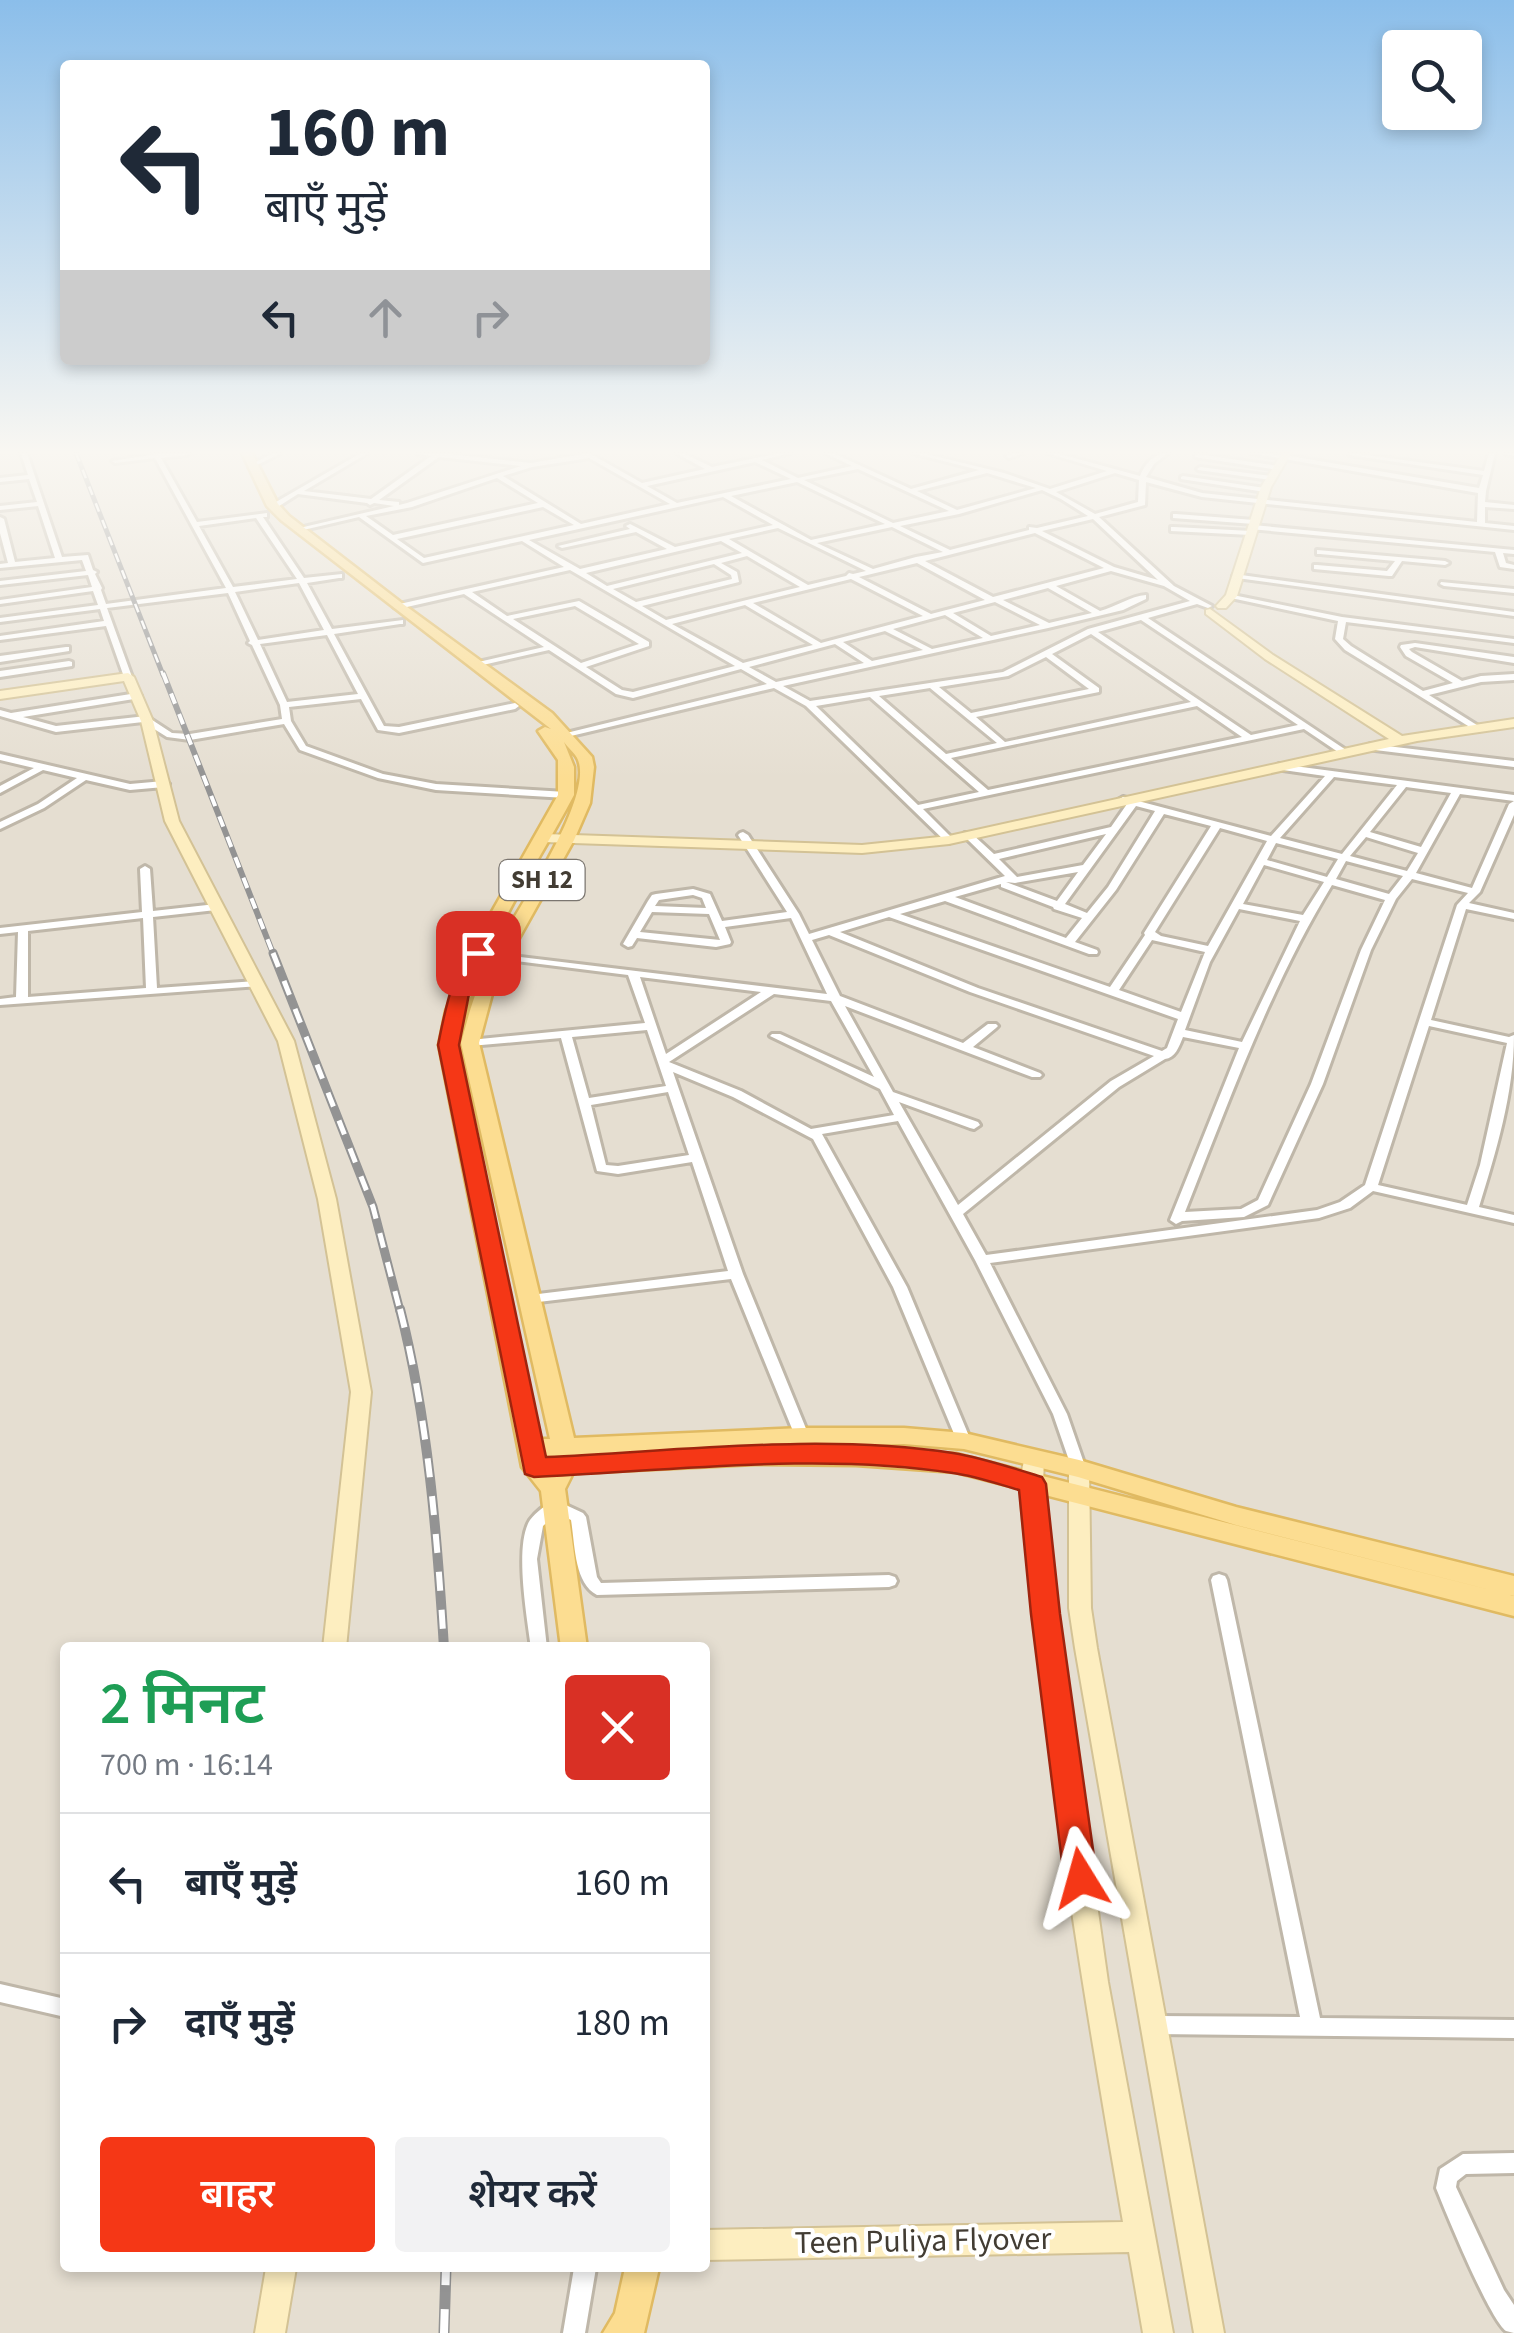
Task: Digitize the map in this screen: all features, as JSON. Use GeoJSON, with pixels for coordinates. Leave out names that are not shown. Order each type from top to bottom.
{"type":"FeatureCollection","features":[{"type":"Feature","properties":{"kind":"main road","name":"SH 12"},"geometry":{"type":"LineString","coordinates":[[323,562],[477,665],[585,757],[588,767],[582,803],[500,956],[483,994],[470,1043],[564,1456]]}},
{"type":"Feature","properties":{"kind":"main road","name":"SH 12"},"geometry":{"type":"LineString","coordinates":[[337,562],[514,706],[561,737]]}},
{"type":"Feature","properties":{"kind":"main road"},"geometry":{"type":"LineString","coordinates":[[561,737],[570,768],[566,795]]}},
{"type":"Feature","properties":{"kind":"main road","name":"SH 12"},"geometry":{"type":"LineString","coordinates":[[533,1458],[448,1045],[459,994],[566,795]]}},
{"type":"Feature","properties":{"kind":"main road"},"geometry":{"type":"LineString","coordinates":[[554,1497],[533,1458],[802,1436],[904,1436],[964,1441],[1080,1497],[1514,1606]]}},
{"type":"Feature","properties":{"kind":"main road"},"geometry":{"type":"LineString","coordinates":[[564,1456],[884,1456],[1033,1471],[1079,1469],[1236,1516],[1514,1586]]}},
{"type":"Feature","properties":{"kind":"main road"},"geometry":{"type":"LineString","coordinates":[[564,1456],[554,1497],[573,1642]]}},
{"type":"Feature","properties":{"kind":"main road"},"geometry":{"type":"LineString","coordinates":[[621,2333],[631,2321],[641,2272]]}},
{"type":"Feature","properties":{"kind":"street"},"geometry":{"type":"LineString","coordinates":[[0,566],[36,562]]}},
{"type":"Feature","properties":{"kind":"street"},"geometry":{"type":"LineString","coordinates":[[88,562],[147,720],[172,821],[286,1041],[327,1199],[361,1392],[335,1642]]}},
{"type":"Feature","properties":{"kind":"street"},"geometry":{"type":"LineString","coordinates":[[216,562],[284,705],[287,722],[303,748],[381,776],[436,787],[566,795]]}},
{"type":"Feature","properties":{"kind":"street"},"geometry":{"type":"LineString","coordinates":[[292,562],[381,728],[388,731],[514,706]]}},
{"type":"Feature","properties":{"kind":"street"},"geometry":{"type":"LineString","coordinates":[[562,562],[810,704],[949,840]]}},
{"type":"Feature","properties":{"kind":"street"},"geometry":{"type":"LineString","coordinates":[[252,643],[332,632],[464,591],[615,562]]}},
{"type":"Feature","properties":{"kind":"street"},"geometry":{"type":"LineString","coordinates":[[607,588],[715,562],[734,574],[736,580],[635,605]]}},
{"type":"Feature","properties":{"kind":"street"},"geometry":{"type":"LineString","coordinates":[[761,562],[805,587]]}},
{"type":"Feature","properties":{"kind":"street"},"geometry":{"type":"LineString","coordinates":[[853,562],[870,570]]}},
{"type":"Feature","properties":{"kind":"street"},"geometry":{"type":"LineString","coordinates":[[665,623],[904,562]]}},
{"type":"Feature","properties":{"kind":"street"},"geometry":{"type":"LineString","coordinates":[[922,562],[1048,626]]}},
{"type":"Feature","properties":{"kind":"street"},"geometry":{"type":"LineString","coordinates":[[1096,562],[1214,607],[1270,657],[1400,740]]}},
{"type":"Feature","properties":{"kind":"street"},"geometry":{"type":"LineString","coordinates":[[1141,562],[1168,587]]}},
{"type":"Feature","properties":{"kind":"street"},"geometry":{"type":"LineString","coordinates":[[1214,607],[1237,576],[1242,562]]}},
{"type":"Feature","properties":{"kind":"street"},"geometry":{"type":"LineString","coordinates":[[1313,587],[1318,562]]}},
{"type":"Feature","properties":{"kind":"street"},"geometry":{"type":"LineString","coordinates":[[1317,567],[1389,574],[1398,562]]}},
{"type":"Feature","properties":{"kind":"street"},"geometry":{"type":"LineString","coordinates":[[1432,562],[1445,563],[1443,606]]}},
{"type":"Feature","properties":{"kind":"street"},"geometry":{"type":"LineString","coordinates":[[464,591],[628,695],[1110,569]]}},
{"type":"Feature","properties":{"kind":"street"},"geometry":{"type":"LineString","coordinates":[[0,584],[93,572]]}},
{"type":"Feature","properties":{"kind":"street"},"geometry":{"type":"LineString","coordinates":[[0,620],[339,576]]}},
{"type":"Feature","properties":{"kind":"street"},"geometry":{"type":"LineString","coordinates":[[849,576],[929,616]]}},
{"type":"Feature","properties":{"kind":"street"},"geometry":{"type":"LineString","coordinates":[[1237,576],[1514,614]]}},
{"type":"Feature","properties":{"kind":"street"},"geometry":{"type":"LineString","coordinates":[[1444,584],[1514,591]]}},
{"type":"Feature","properties":{"kind":"street"},"geometry":{"type":"LineString","coordinates":[[1048,586],[1099,613]]}},
{"type":"Feature","properties":{"kind":"street"},"geometry":{"type":"LineString","coordinates":[[0,602],[98,588]]}},
{"type":"Feature","properties":{"kind":"street"},"geometry":{"type":"LineString","coordinates":[[561,737],[1048,626],[1142,597]]}},
{"type":"Feature","properties":{"kind":"street"},"geometry":{"type":"LineString","coordinates":[[744,602],[820,646]]}},
{"type":"Feature","properties":{"kind":"street"},"geometry":{"type":"LineString","coordinates":[[508,618],[576,603],[646,644],[581,666]]}},
{"type":"Feature","properties":{"kind":"street"},"geometry":{"type":"LineString","coordinates":[[810,704],[1005,674],[1091,632],[1142,617],[1214,607],[1514,641]]}},
{"type":"Feature","properties":{"kind":"street"},"geometry":{"type":"LineString","coordinates":[[946,612],[990,639]]}},
{"type":"Feature","properties":{"kind":"street"},"geometry":{"type":"LineString","coordinates":[[1142,617],[1344,752]]}},
{"type":"Feature","properties":{"kind":"street"},"geometry":{"type":"LineString","coordinates":[[1342,619],[1339,639],[1348,648],[1476,727]]}},
{"type":"Feature","properties":{"kind":"street"},"geometry":{"type":"LineString","coordinates":[[0,638],[110,623]]}},
{"type":"Feature","properties":{"kind":"street"},"geometry":{"type":"LineString","coordinates":[[885,628],[933,652]]}},
{"type":"Feature","properties":{"kind":"street"},"geometry":{"type":"LineString","coordinates":[[62,631],[74,684]]}},
{"type":"Feature","properties":{"kind":"street"},"geometry":{"type":"LineString","coordinates":[[1091,632],[1250,738]]}},
{"type":"Feature","properties":{"kind":"street"},"geometry":{"type":"LineString","coordinates":[[835,642],[872,664]]}},
{"type":"Feature","properties":{"kind":"street"},"geometry":{"type":"LineString","coordinates":[[1460,684],[1409,654],[1406,646],[1514,660]]}},
{"type":"Feature","properties":{"kind":"street"},"geometry":{"type":"LineString","coordinates":[[477,665],[552,647]]}},
{"type":"Feature","properties":{"kind":"street"},"geometry":{"type":"LineString","coordinates":[[0,658],[66,649]]}},
{"type":"Feature","properties":{"kind":"street"},"geometry":{"type":"LineString","coordinates":[[969,716],[1096,690],[1046,654]]}},
{"type":"Feature","properties":{"kind":"street"},"geometry":{"type":"LineString","coordinates":[[1482,679],[1488,657]]}},
{"type":"Feature","properties":{"kind":"street"},"geometry":{"type":"LineString","coordinates":[[0,674],[69,664]]}},
{"type":"Feature","properties":{"kind":"street"},"geometry":{"type":"LineString","coordinates":[[0,695],[128,676]]}},
{"type":"Feature","properties":{"kind":"street"},"geometry":{"type":"LineString","coordinates":[[1421,694],[1482,679],[1514,677]]}},
{"type":"Feature","properties":{"kind":"street"},"geometry":{"type":"LineString","coordinates":[[933,686],[1004,745]]}},
{"type":"Feature","properties":{"kind":"street"},"geometry":{"type":"LineString","coordinates":[[4,715],[137,696]]}},
{"type":"Feature","properties":{"kind":"street"},"geometry":{"type":"LineString","coordinates":[[284,705],[364,696]]}},
{"type":"Feature","properties":{"kind":"street"},"geometry":{"type":"LineString","coordinates":[[874,696],[988,794]]}},
{"type":"Feature","properties":{"kind":"street"},"geometry":{"type":"LineString","coordinates":[[945,757],[1196,704]]}},
{"type":"Feature","properties":{"kind":"street"},"geometry":{"type":"LineString","coordinates":[[4,715],[56,730],[147,720],[170,735],[190,738],[287,722]]}},
{"type":"Feature","properties":{"kind":"street"},"geometry":{"type":"LineString","coordinates":[[547,832],[862,849],[898,846],[949,840],[1400,740],[1514,723]]}},
{"type":"Feature","properties":{"kind":"street"},"geometry":{"type":"LineString","coordinates":[[916,808],[1306,726]]}},
{"type":"Feature","properties":{"kind":"street"},"geometry":{"type":"LineString","coordinates":[[1370,747],[1514,764]]}},
{"type":"Feature","properties":{"kind":"street"},"geometry":{"type":"LineString","coordinates":[[0,757],[136,787],[164,784]]}},
{"type":"Feature","properties":{"kind":"street"},"geometry":{"type":"LineString","coordinates":[[982,1260],[1318,1214],[1345,1205],[1372,1187],[1462,905],[1475,892],[1514,801],[1276,767]]}},
{"type":"Feature","properties":{"kind":"street"},"geometry":{"type":"LineString","coordinates":[[0,790],[40,768]]}},
{"type":"Feature","properties":{"kind":"street"},"geometry":{"type":"LineString","coordinates":[[956,1213],[1116,1084],[1166,1056],[1181,1033],[1212,950],[1272,841],[1332,774]]}},
{"type":"Feature","properties":{"kind":"street"},"geometry":{"type":"LineString","coordinates":[[0,826],[84,778]]}},
{"type":"Feature","properties":{"kind":"street"},"geometry":{"type":"LineString","coordinates":[[1172,1232],[1246,1046],[1306,919],[1343,859],[1403,784]]}},
{"type":"Feature","properties":{"kind":"street"},"geometry":{"type":"LineString","coordinates":[[1177,1217],[1244,1213],[1263,1202],[1304,1114],[1366,950],[1391,898],[1410,875],[1457,791]]}},
{"type":"Feature","properties":{"kind":"street"},"geometry":{"type":"LineString","coordinates":[[1128,801],[1475,892]]}},
{"type":"Feature","properties":{"kind":"street"},"geometry":{"type":"LineString","coordinates":[[1058,907],[1114,830],[1128,801]]}},
{"type":"Feature","properties":{"kind":"street"},"geometry":{"type":"LineString","coordinates":[[1068,943],[1162,810]]}},
{"type":"Feature","properties":{"kind":"street"},"geometry":{"type":"LineString","coordinates":[[1112,992],[1216,826]]}},
{"type":"Feature","properties":{"kind":"street"},"geometry":{"type":"LineString","coordinates":[[990,858],[1114,830]]}},
{"type":"Feature","properties":{"kind":"street"},"geometry":{"type":"LineString","coordinates":[[1364,833],[1424,850]]}},
{"type":"Feature","properties":{"kind":"street"},"geometry":{"type":"LineString","coordinates":[[968,835],[1004,880],[1058,907],[1089,917]]}},
{"type":"Feature","properties":{"kind":"street"},"geometry":{"type":"LineString","coordinates":[[746,841],[794,914],[835,998],[982,1260],[1060,1414],[1079,1469],[1080,1608],[1209,2333]]}},
{"type":"Feature","properties":{"kind":"street"},"geometry":{"type":"LineString","coordinates":[[1263,862],[1391,898]]}},
{"type":"Feature","properties":{"kind":"street"},"geometry":{"type":"LineString","coordinates":[[806,938],[1004,880],[1025,881],[1086,868]]}},
{"type":"Feature","properties":{"kind":"street"},"geometry":{"type":"LineString","coordinates":[[146,869],[145,914],[152,990]]}},
{"type":"Feature","properties":{"kind":"street"},"geometry":{"type":"LineString","coordinates":[[694,892],[706,896],[726,942],[631,939],[648,909],[660,894],[694,892]]}},
{"type":"Feature","properties":{"kind":"street"},"geometry":{"type":"LineString","coordinates":[[947,898],[1093,952]]}},
{"type":"Feature","properties":{"kind":"street"},"geometry":{"type":"LineString","coordinates":[[1462,905],[1514,916]]}},
{"type":"Feature","properties":{"kind":"street"},"geometry":{"type":"LineString","coordinates":[[1239,906],[1306,919]]}},
{"type":"Feature","properties":{"kind":"street"},"geometry":{"type":"LineString","coordinates":[[0,931],[216,907]]}},
{"type":"Feature","properties":{"kind":"street"},"geometry":{"type":"LineString","coordinates":[[648,909],[713,910]]}},
{"type":"Feature","properties":{"kind":"street"},"geometry":{"type":"LineString","coordinates":[[720,926],[794,914]]}},
{"type":"Feature","properties":{"kind":"street"},"geometry":{"type":"LineString","coordinates":[[893,915],[1184,1017]]}},
{"type":"Feature","properties":{"kind":"street"},"geometry":{"type":"LineString","coordinates":[[22,1000],[23,928]]}},
{"type":"Feature","properties":{"kind":"street"},"geometry":{"type":"LineString","coordinates":[[831,932],[974,990],[1166,1056]]}},
{"type":"Feature","properties":{"kind":"street"},"geometry":{"type":"LineString","coordinates":[[1150,935],[1212,950]]}},
{"type":"Feature","properties":{"kind":"street"},"geometry":{"type":"LineString","coordinates":[[500,956],[835,998],[1036,1075]]}},
{"type":"Feature","properties":{"kind":"street"},"geometry":{"type":"LineString","coordinates":[[633,973],[736,1274],[802,1436]]}},
{"type":"Feature","properties":{"kind":"street"},"geometry":{"type":"LineString","coordinates":[[0,1002],[256,984]]}},
{"type":"Feature","properties":{"kind":"street"},"geometry":{"type":"LineString","coordinates":[[664,1063],[772,990]]}},
{"type":"Feature","properties":{"kind":"street"},"geometry":{"type":"LineString","coordinates":[[1425,1022],[1514,1040],[1472,1210]]}},
{"type":"Feature","properties":{"kind":"street"},"geometry":{"type":"LineString","coordinates":[[470,1043],[651,1026]]}},
{"type":"Feature","properties":{"kind":"street"},"geometry":{"type":"LineString","coordinates":[[965,1047],[992,1026]]}},
{"type":"Feature","properties":{"kind":"street"},"geometry":{"type":"LineString","coordinates":[[1181,1033],[1246,1046]]}},
{"type":"Feature","properties":{"kind":"street"},"geometry":{"type":"LineString","coordinates":[[566,1036],[599,1164],[604,1170],[696,1158]]}},
{"type":"Feature","properties":{"kind":"street"},"geometry":{"type":"LineString","coordinates":[[776,1036],[887,1091],[974,1125]]}},
{"type":"Feature","properties":{"kind":"street"},"geometry":{"type":"LineString","coordinates":[[664,1063],[812,1132],[900,1286],[964,1441]]}},
{"type":"Feature","properties":{"kind":"street"},"geometry":{"type":"LineString","coordinates":[[583,1103],[672,1088]]}},
{"type":"Feature","properties":{"kind":"street"},"geometry":{"type":"LineString","coordinates":[[812,1132],[902,1117]]}},
{"type":"Feature","properties":{"kind":"street"},"geometry":{"type":"LineString","coordinates":[[1372,1187],[1514,1220]]}},
{"type":"Feature","properties":{"kind":"street"},"geometry":{"type":"LineString","coordinates":[[530,1299],[736,1274]]}},
{"type":"Feature","properties":{"kind":"street"},"geometry":{"type":"LineString","coordinates":[[1033,1471],[1098,1999],[1158,2333]]}},
{"type":"Feature","properties":{"kind":"street"},"geometry":{"type":"LineString","coordinates":[[538,1642],[529,1559],[536,1524],[554,1497],[578,1517],[589,1579],[597,1589],[889,1581]]}},
{"type":"Feature","properties":{"kind":"street"},"geometry":{"type":"LineString","coordinates":[[1220,1580],[1312,2026]]}},
{"type":"Feature","properties":{"kind":"street"},"geometry":{"type":"LineString","coordinates":[[0,1993],[60,2007]]}},
{"type":"Feature","properties":{"kind":"street"},"geometry":{"type":"LineString","coordinates":[[1154,2025],[1514,2029]]}},
{"type":"Feature","properties":{"kind":"street"},"geometry":{"type":"LineString","coordinates":[[1514,2164],[1463,2164],[1447,2176],[1446,2188],[1496,2298],[1514,2323]]}},
{"type":"Feature","properties":{"kind":"street","name":"Teen Puliya Flyover"},"geometry":{"type":"LineString","coordinates":[[710,2245],[1141,2238]]}},
{"type":"Feature","properties":{"kind":"street"},"geometry":{"type":"LineString","coordinates":[[270,2333],[280,2272]]}},
{"type":"Feature","properties":{"kind":"street"},"geometry":{"type":"LineString","coordinates":[[574,2333],[584,2272]]}},
{"type":"Feature","properties":{"kind":"shaded area"},"geometry":{"type":"Polygon","coordinates":[[[0,562],[1514,562],[1514,2333],[0,2333],[0,562]]]}},
{"type":"Feature","properties":{"kind":"railway"},"geometry":{"type":"LineString","coordinates":[[119,562],[163,675]]}},
{"type":"Feature","properties":{"kind":"railway"},"geometry":{"type":"LineString","coordinates":[[163,673],[274,956]]}},
{"type":"Feature","properties":{"kind":"railway"},"geometry":{"type":"LineString","coordinates":[[273,953],[373,1207],[400,1311]]}},
{"type":"Feature","properties":{"kind":"railway"},"geometry":{"type":"LineString","coordinates":[[400,1309],[424,1435],[444,1642]]}},
{"type":"Feature","properties":{"kind":"railway"},"geometry":{"type":"LineString","coordinates":[[444,2333],[446,2272]]}},
{"type":"Feature","properties":{"kind":"route"},"geometry":{"type":"LineString","coordinates":[[478,953],[459,994],[448,1045],[534,1467],[884,1456],[956,1463],[1032,1484],[1045,1614],[1081,1878]]}}]}
